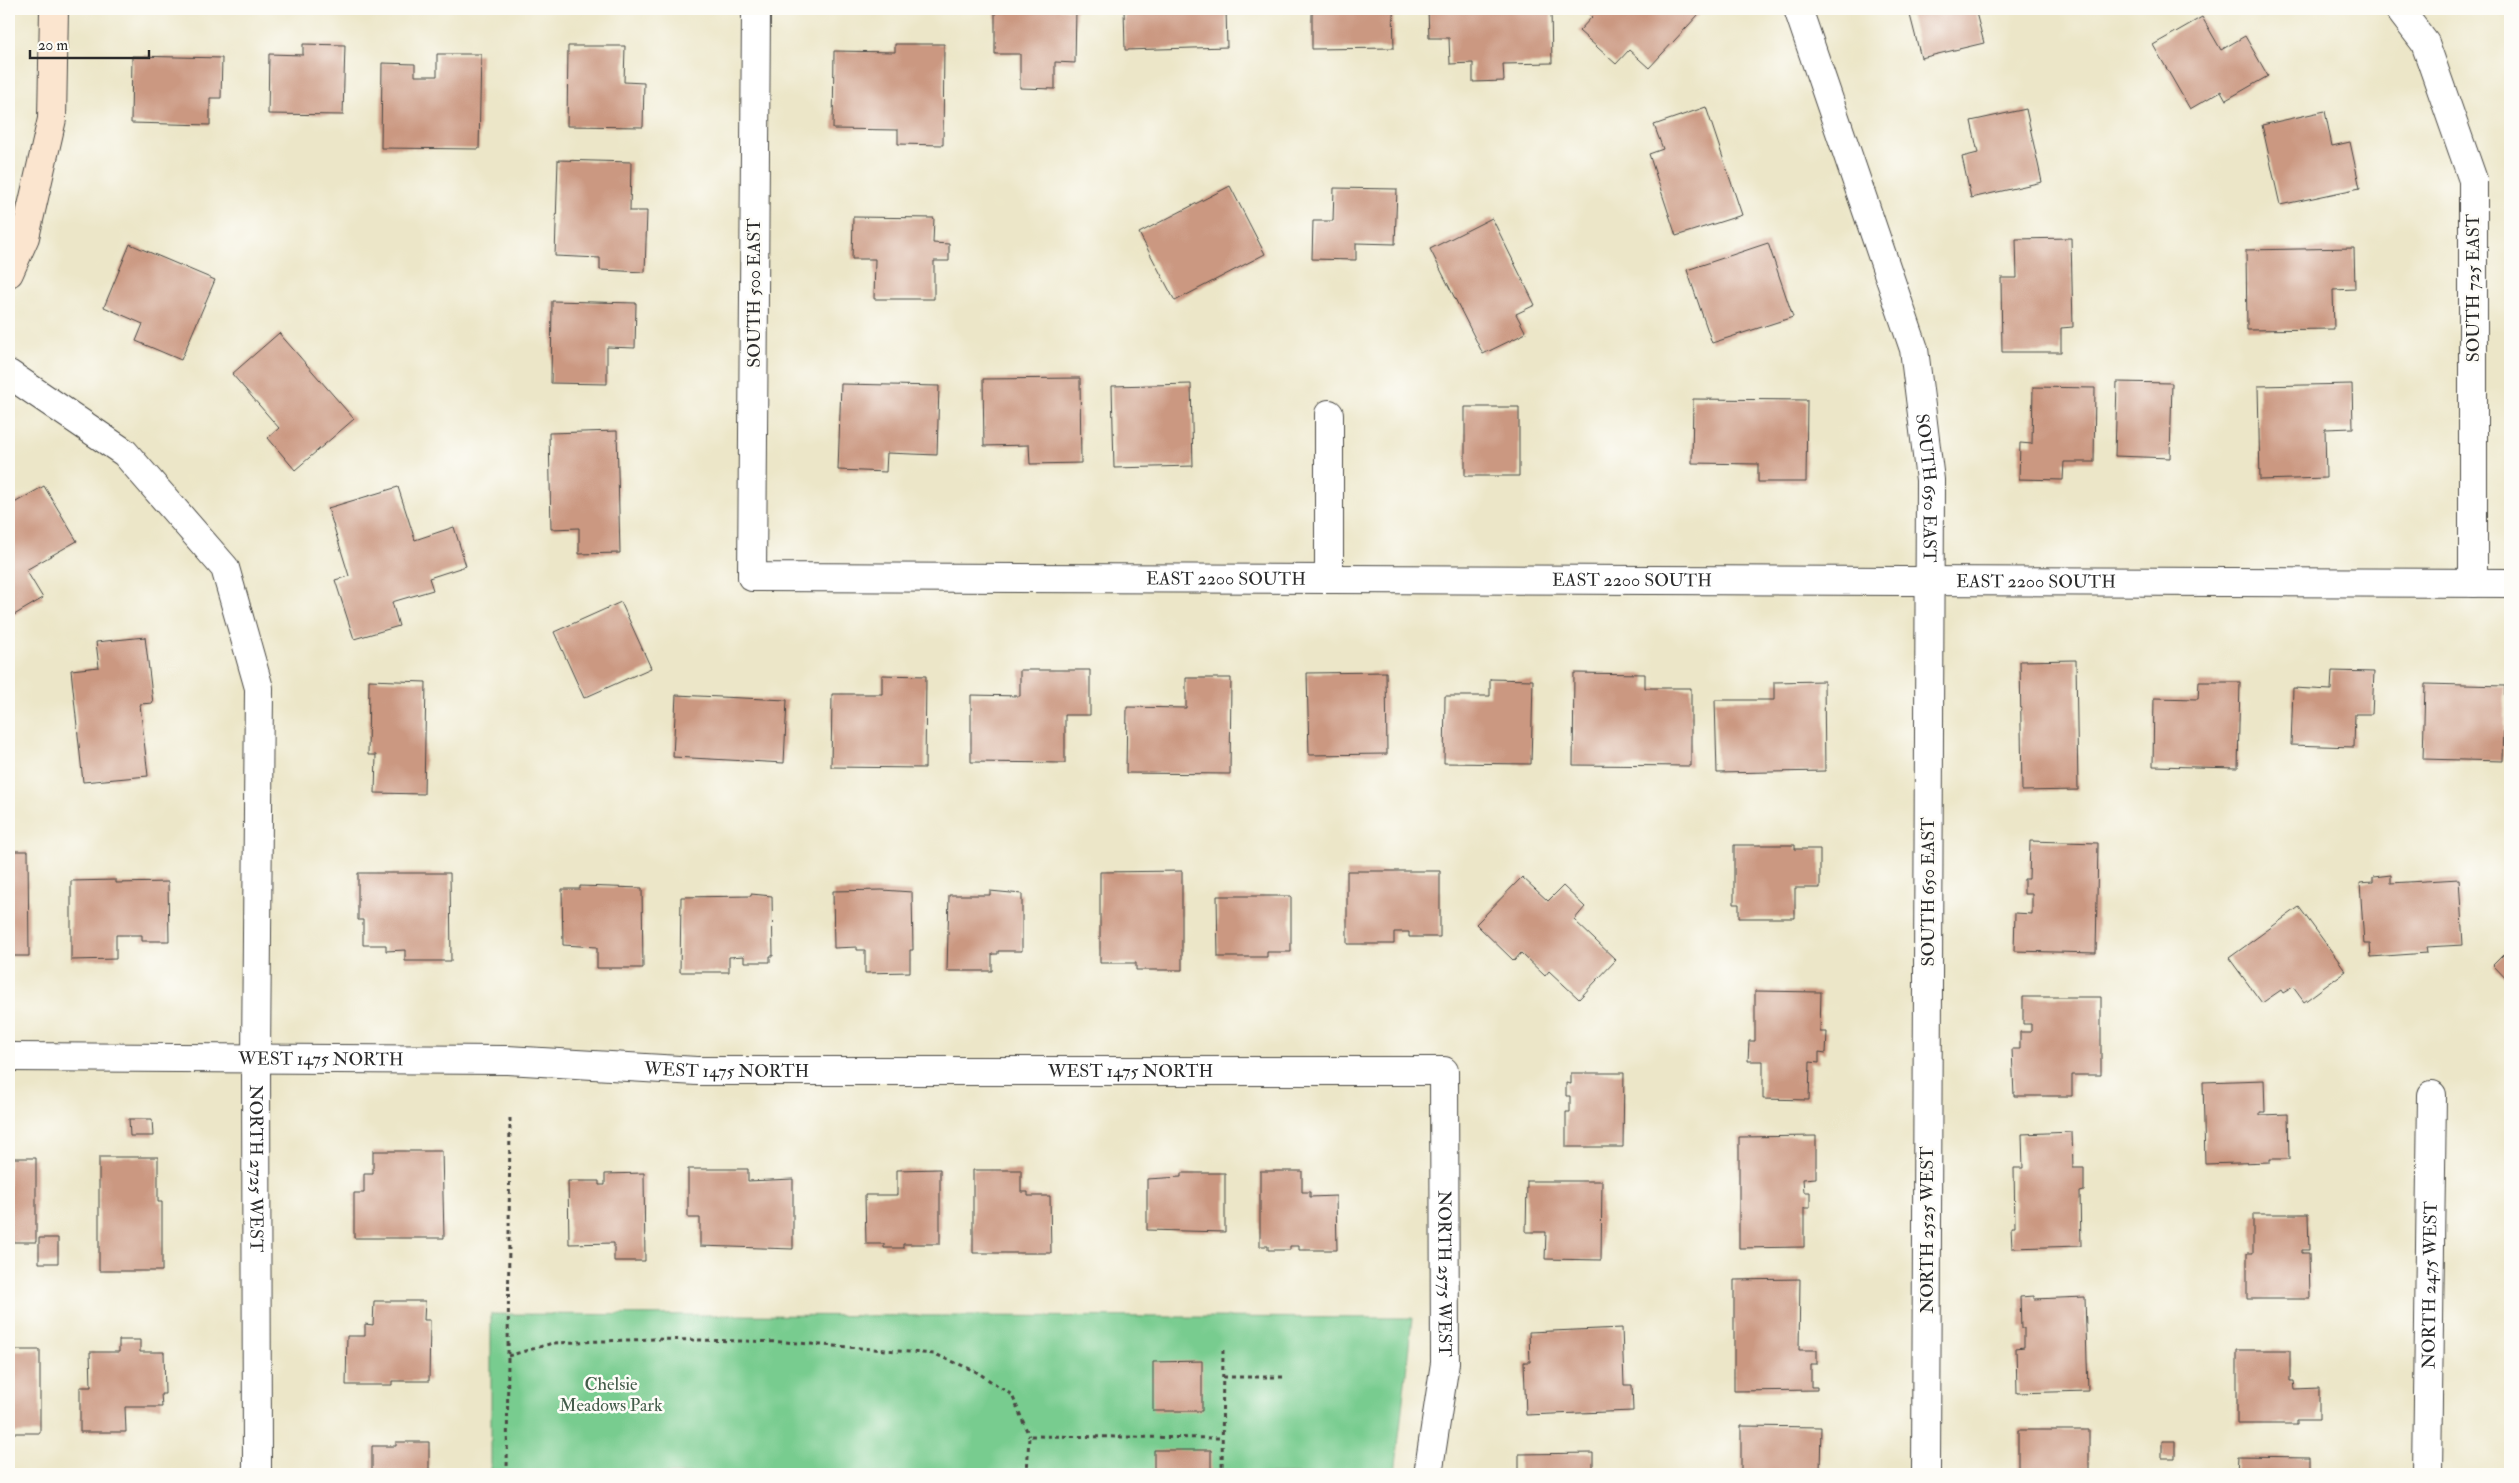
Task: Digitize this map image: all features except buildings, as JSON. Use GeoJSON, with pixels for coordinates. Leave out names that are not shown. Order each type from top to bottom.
{"type":"FeatureCollection","features":[{"type":"Feature","properties":{"kind":"street"},"geometry":{"type":"LineString","coordinates":[[9,273],[25,237],[52,119],[54,9]]}},
{"type":"Feature","properties":{"kind":"street","name":"SOUTH 500 EAST"},"geometry":{"type":"LineString","coordinates":[[752,577],[756,9]]}},
{"type":"Feature","properties":{"kind":"street","name":"SOUTH 650 EAST"},"geometry":{"type":"LineString","coordinates":[[1798,9],[1914,349],[1930,480],[1928,986]]}},
{"type":"Feature","properties":{"kind":"street","name":"SOUTH 725 EAST"},"geometry":{"type":"LineString","coordinates":[[2399,9],[2425,43],[2474,180],[2474,583]]}},
{"type":"Feature","properties":{"kind":"street","name":"NORTH 2725 WEST"},"geometry":{"type":"LineString","coordinates":[[9,374],[125,452],[225,568],[259,688],[256,1059],[257,1474]]}},
{"type":"Feature","properties":{"kind":"street"},"geometry":{"type":"LineString","coordinates":[[1328,414],[1328,579]]}},
{"type":"Feature","properties":{"kind":"street","name":"EAST 2200 SOUTH"},"geometry":{"type":"LineString","coordinates":[[752,577],[2510,583]]}},
{"type":"Feature","properties":{"kind":"street","name":"NORTH 2525 WEST"},"geometry":{"type":"LineString","coordinates":[[1926,1474],[1928,986]]}},
{"type":"Feature","properties":{"kind":"street","name":"WEST 1475 NORTH"},"geometry":{"type":"LineString","coordinates":[[9,1057],[507,1060],[697,1071],[1444,1071]]}},
{"type":"Feature","properties":{"kind":"street","name":"NORTH 2575 WEST"},"geometry":{"type":"LineString","coordinates":[[1428,1474],[1445,1363],[1444,1071]]}},
{"type":"Feature","properties":{"kind":"street","name":"NORTH 2475 WEST"},"geometry":{"type":"LineString","coordinates":[[2427,1474],[2432,1095]]}},
{"type":"Feature","properties":{"kind":"path"},"geometry":{"type":"LineString","coordinates":[[508,1474],[510,1116]]}},
{"type":"Feature","properties":{"kind":"path"},"geometry":{"type":"LineString","coordinates":[[508,1356],[553,1343],[654,1339],[785,1342],[934,1354],[975,1371],[1012,1395],[1029,1436],[1027,1474]]}},
{"type":"Feature","properties":{"kind":"path"},"geometry":{"type":"LineString","coordinates":[[1222,1474],[1223,1346]]}},
{"type":"Feature","properties":{"kind":"path"},"geometry":{"type":"LineString","coordinates":[[1223,1377],[1285,1377]]}},
{"type":"Feature","properties":{"kind":"path"},"geometry":{"type":"LineString","coordinates":[[1029,1436],[1222,1438]]}},
{"type":"Feature","properties":{"kind":"green space","name":"Chelsie Meadows Park"},"geometry":{"type":"Polygon","coordinates":[[[491,1314],[1412,1318],[1395,1474],[491,1474],[491,1314]]]}}]}
